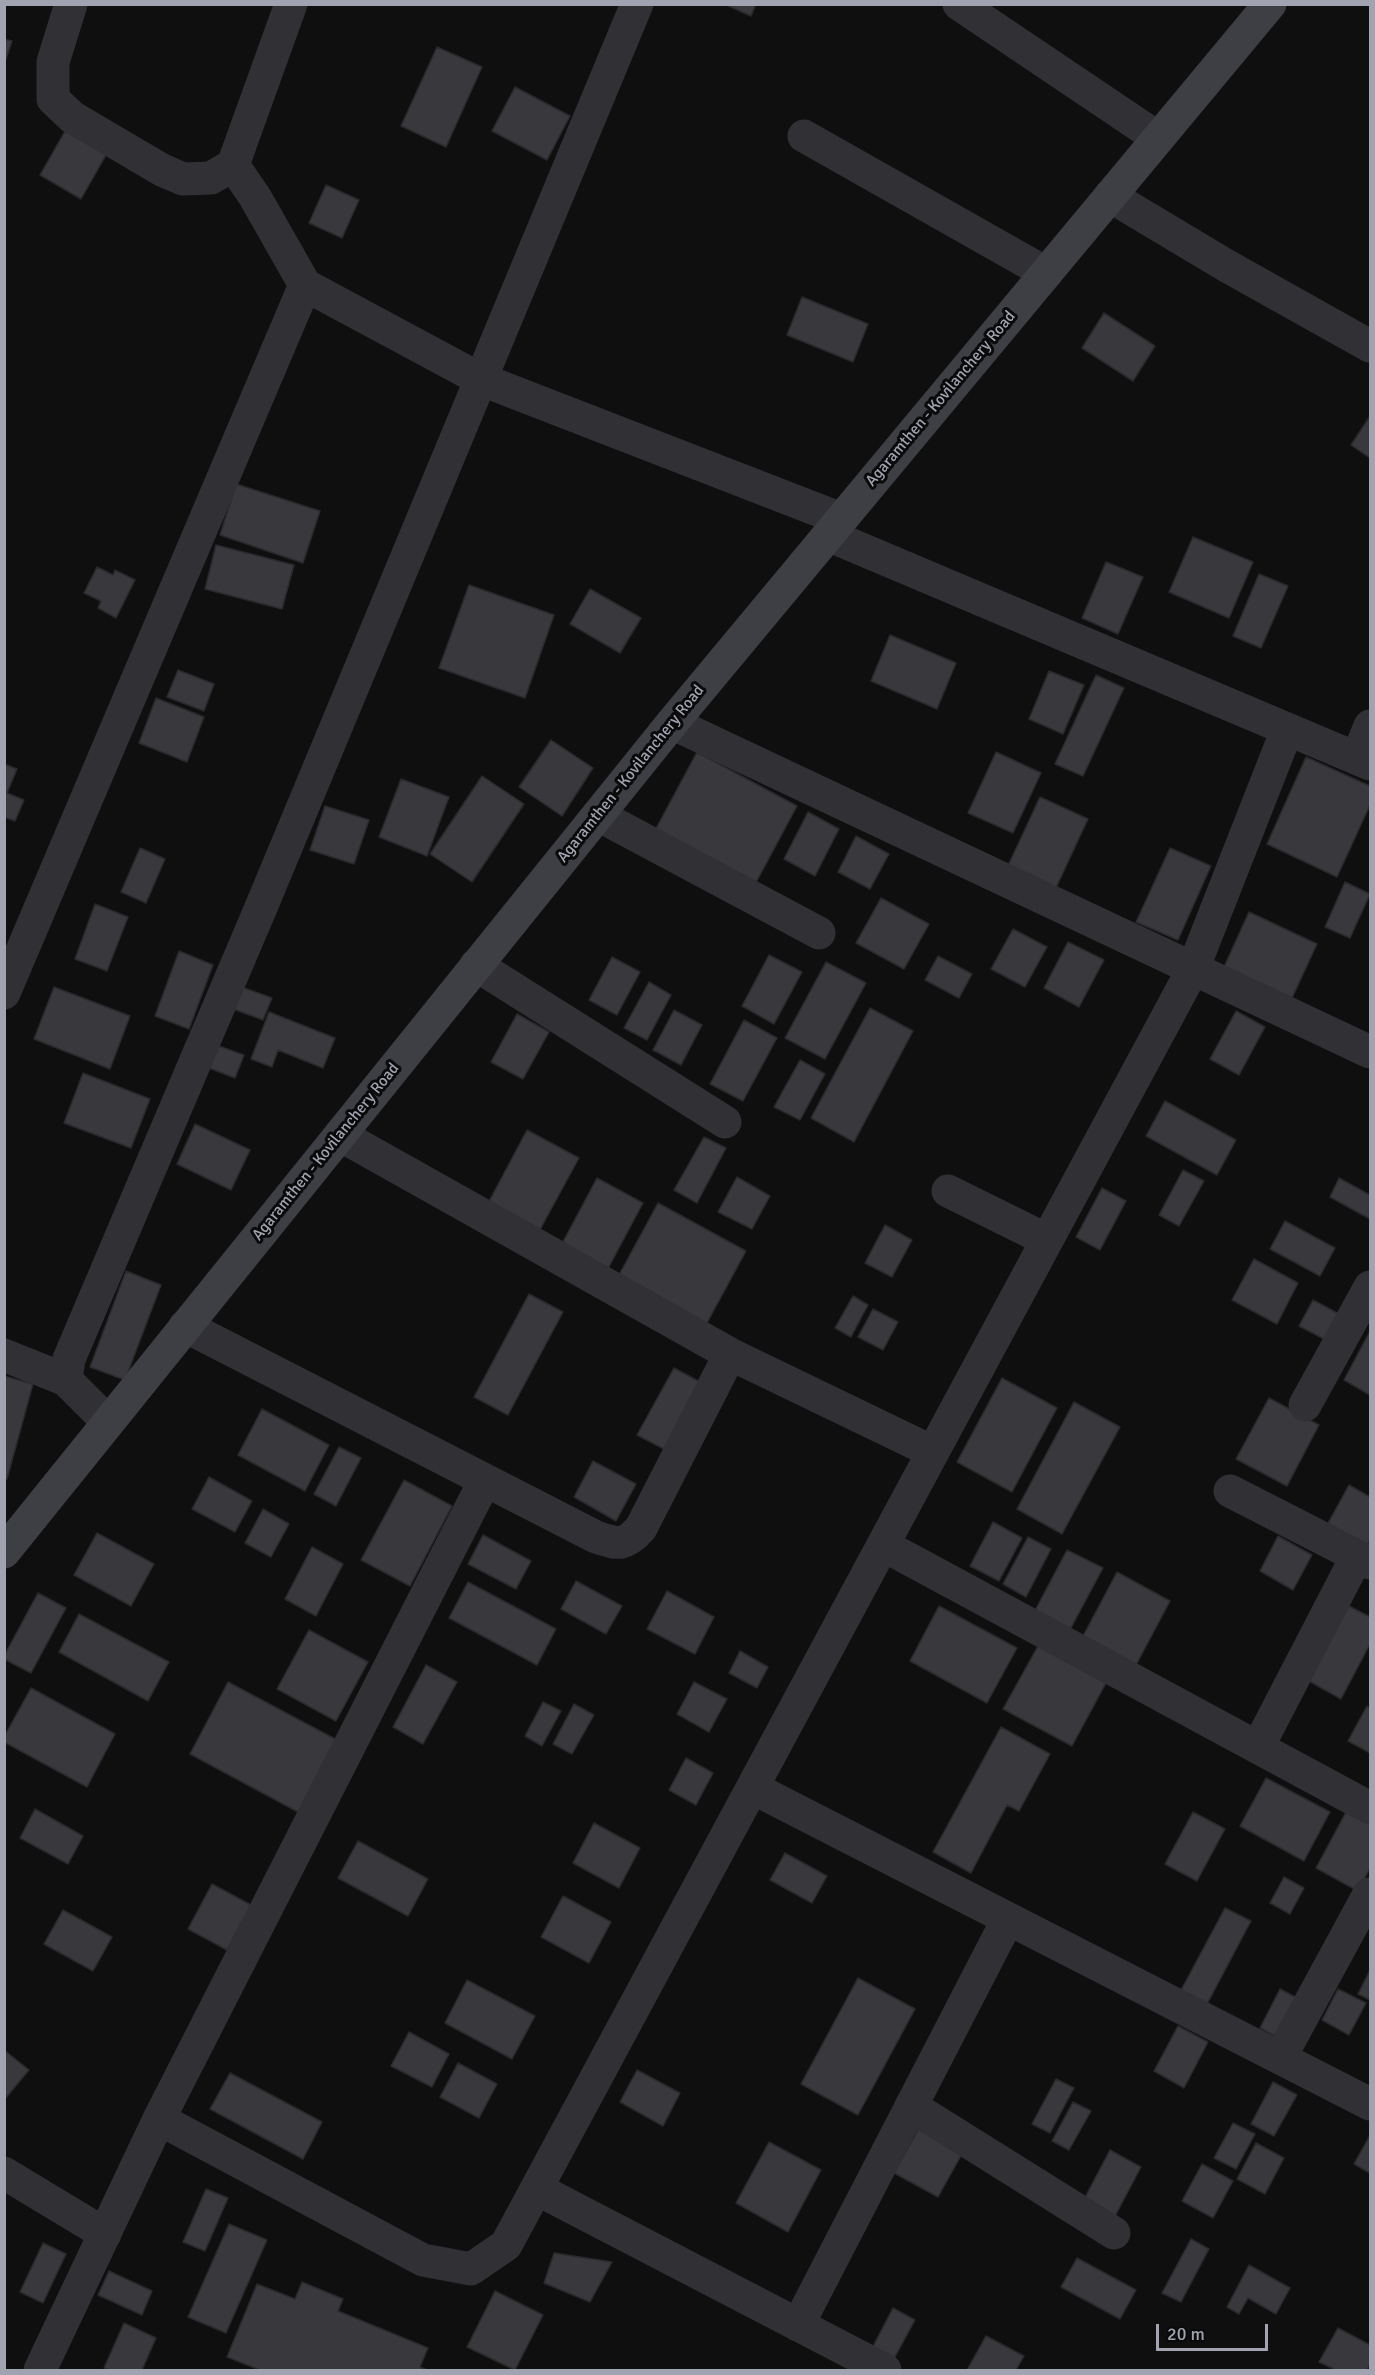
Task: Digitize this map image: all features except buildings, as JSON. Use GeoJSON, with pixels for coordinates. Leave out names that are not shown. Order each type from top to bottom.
{"type":"FeatureCollection","features":[{"type":"Feature","properties":{"kind":"main road","name":"Agaramthen - Kovilanchery Road"},"geometry":{"type":"LineString","coordinates":[[4,1552],[597,814],[1270,4]]}},
{"type":"Feature","properties":{"kind":"street"},"geometry":{"type":"LineString","coordinates":[[71,4],[53,62],[53,99],[72,117],[162,170],[183,179],[211,178],[233,165],[291,4]]}},
{"type":"Feature","properties":{"kind":"street"},"geometry":{"type":"LineString","coordinates":[[66,1380],[69,1359],[637,4]]}},
{"type":"Feature","properties":{"kind":"street"},"geometry":{"type":"LineString","coordinates":[[959,4],[1158,138]]}},
{"type":"Feature","properties":{"kind":"street"},"geometry":{"type":"LineString","coordinates":[[804,136],[1046,273]]}},
{"type":"Feature","properties":{"kind":"street"},"geometry":{"type":"LineString","coordinates":[[233,165],[255,197],[305,285],[480,380],[834,527],[1287,730],[1364,761],[1371,726]]}},
{"type":"Feature","properties":{"kind":"street"},"geometry":{"type":"LineString","coordinates":[[1110,196],[1227,266],[1371,346]]}},
{"type":"Feature","properties":{"kind":"street"},"geometry":{"type":"LineString","coordinates":[[4,993],[305,285]]}},
{"type":"Feature","properties":{"kind":"street"},"geometry":{"type":"LineString","coordinates":[[672,723],[1371,1052]]}},
{"type":"Feature","properties":{"kind":"street"},"geometry":{"type":"LineString","coordinates":[[159,2120],[423,2260],[471,2269],[506,2245],[1193,969],[1287,730]]}},
{"type":"Feature","properties":{"kind":"street"},"geometry":{"type":"LineString","coordinates":[[597,814],[819,933]]}},
{"type":"Feature","properties":{"kind":"street"},"geometry":{"type":"LineString","coordinates":[[476,964],[725,1122]]}},
{"type":"Feature","properties":{"kind":"street"},"geometry":{"type":"LineString","coordinates":[[339,1135],[730,1354],[933,1452]]}},
{"type":"Feature","properties":{"kind":"street"},"geometry":{"type":"LineString","coordinates":[[948,1191],[1047,1240]]}},
{"type":"Feature","properties":{"kind":"street"},"geometry":{"type":"LineString","coordinates":[[1305,1405],[1371,1287]]}},
{"type":"Feature","properties":{"kind":"street"},"geometry":{"type":"LineString","coordinates":[[185,1326],[596,1537],[617,1544],[631,1540],[641,1528],[730,1354]]}},
{"type":"Feature","properties":{"kind":"street"},"geometry":{"type":"LineString","coordinates":[[4,1355],[66,1380],[108,1422]]}},
{"type":"Feature","properties":{"kind":"street"},"geometry":{"type":"LineString","coordinates":[[40,2370],[159,2120],[485,1480]]}},
{"type":"Feature","properties":{"kind":"street"},"geometry":{"type":"LineString","coordinates":[[1230,1491],[1364,1560],[1258,1747]]}},
{"type":"Feature","properties":{"kind":"street"},"geometry":{"type":"LineString","coordinates":[[883,1545],[1371,1808]]}},
{"type":"Feature","properties":{"kind":"street"},"geometry":{"type":"LineString","coordinates":[[753,1788],[1371,2104]]}},
{"type":"Feature","properties":{"kind":"street"},"geometry":{"type":"LineString","coordinates":[[1280,2058],[1369,1894]]}},
{"type":"Feature","properties":{"kind":"street"},"geometry":{"type":"LineString","coordinates":[[798,2325],[1008,1919]]}},
{"type":"Feature","properties":{"kind":"street"},"geometry":{"type":"LineString","coordinates":[[911,2106],[1114,2233]]}},
{"type":"Feature","properties":{"kind":"street"},"geometry":{"type":"LineString","coordinates":[[4,2173],[105,2234]]}},
{"type":"Feature","properties":{"kind":"street"},"geometry":{"type":"LineString","coordinates":[[537,2189],[885,2370]]}}]}
